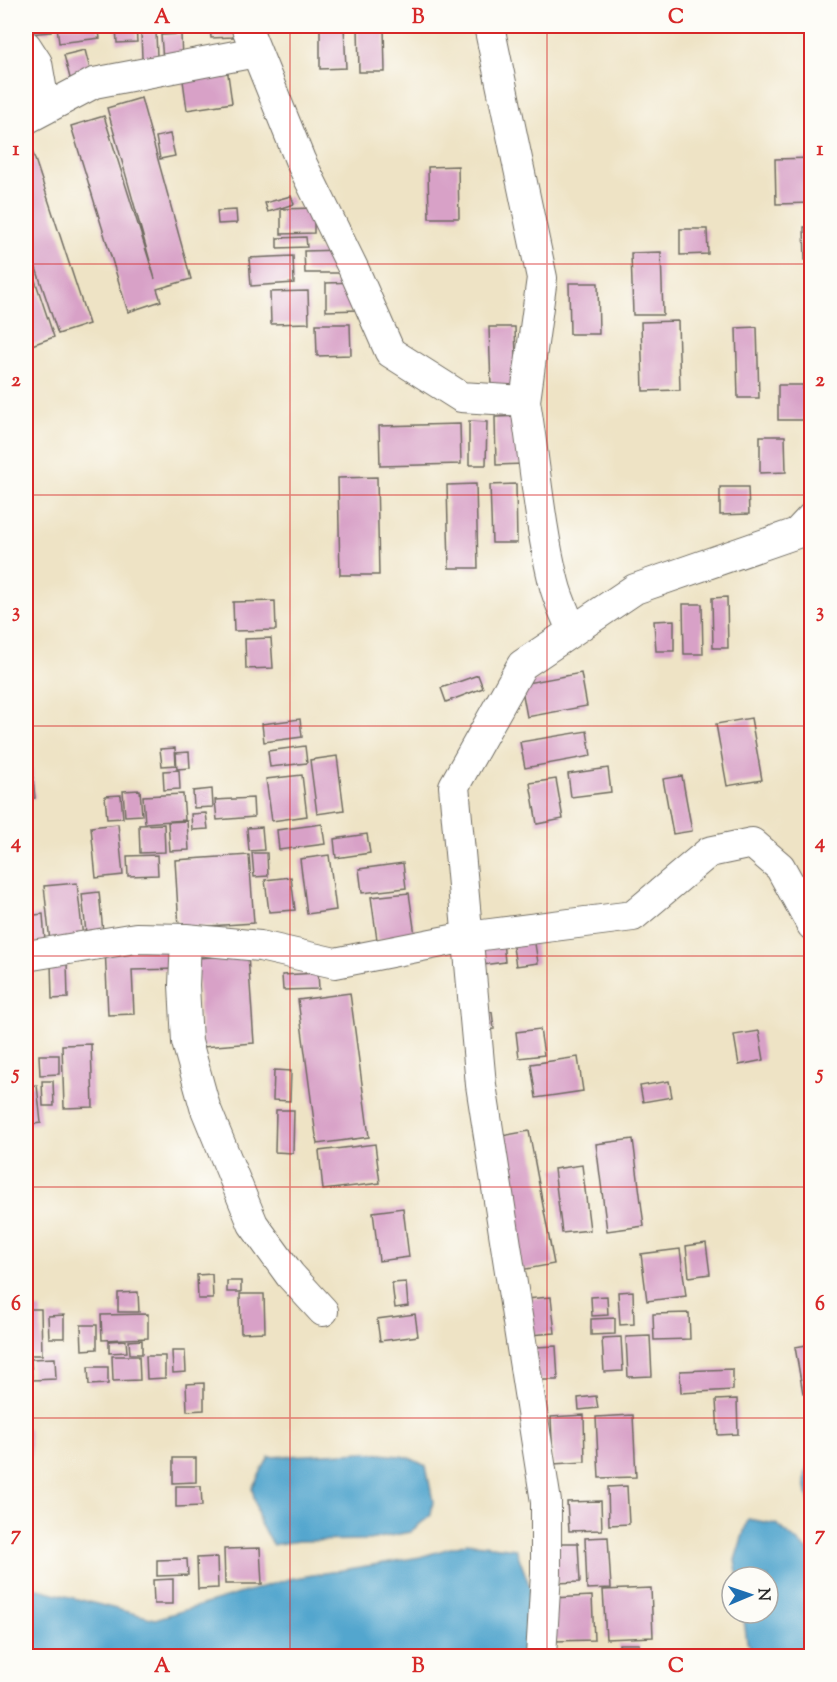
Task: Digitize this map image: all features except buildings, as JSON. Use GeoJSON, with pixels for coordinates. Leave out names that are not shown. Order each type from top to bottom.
{"type":"FeatureCollection","features":[{"type":"Feature","properties":{"kind":"street"},"geometry":{"type":"LineString","coordinates":[[489,26],[542,278],[525,401],[543,531],[555,586],[573,631]]}},
{"type":"Feature","properties":{"kind":"street"},"geometry":{"type":"LineString","coordinates":[[26,46],[37,63],[35,114],[94,83],[251,39],[300,160],[354,270],[390,352],[461,397],[525,401]]}},
{"type":"Feature","properties":{"kind":"street"},"geometry":{"type":"LineString","coordinates":[[541,1656],[546,1573],[546,1502],[481,1085],[454,786],[522,665],[635,589],[797,533],[812,518]]}},
{"type":"Feature","properties":{"kind":"street"},"geometry":{"type":"LineString","coordinates":[[26,956],[136,938],[186,939],[260,946],[335,963],[467,937],[633,916],[709,852],[752,843],[780,867],[808,909]]}},
{"type":"Feature","properties":{"kind":"street"},"geometry":{"type":"LineString","coordinates":[[186,939],[184,985],[187,1042],[205,1107],[253,1224],[290,1275],[323,1311]]}},
{"type":"Feature","properties":{"kind":"water"},"geometry":{"type":"Polygon","coordinates":[[[363,1452],[408,1457],[426,1466],[433,1501],[431,1515],[410,1532],[369,1540],[298,1541],[273,1545],[260,1524],[252,1488],[269,1457],[363,1452]]]}},
{"type":"Feature","properties":{"kind":"water"},"geometry":{"type":"Polygon","coordinates":[[[811,1459],[811,1508],[805,1476],[811,1459]]]}},
{"type":"Feature","properties":{"kind":"water"},"geometry":{"type":"Polygon","coordinates":[[[748,1519],[776,1524],[811,1553],[811,1656],[753,1656],[747,1642],[745,1625],[780,1625],[780,1565],[736,1565],[735,1560],[748,1519]]]}},
{"type":"Feature","properties":{"kind":"water"},"geometry":{"type":"Polygon","coordinates":[[[467,1543],[516,1549],[530,1587],[526,1656],[26,1656],[26,1591],[35,1588],[155,1619],[289,1579],[420,1557],[467,1543]]]}}]}
